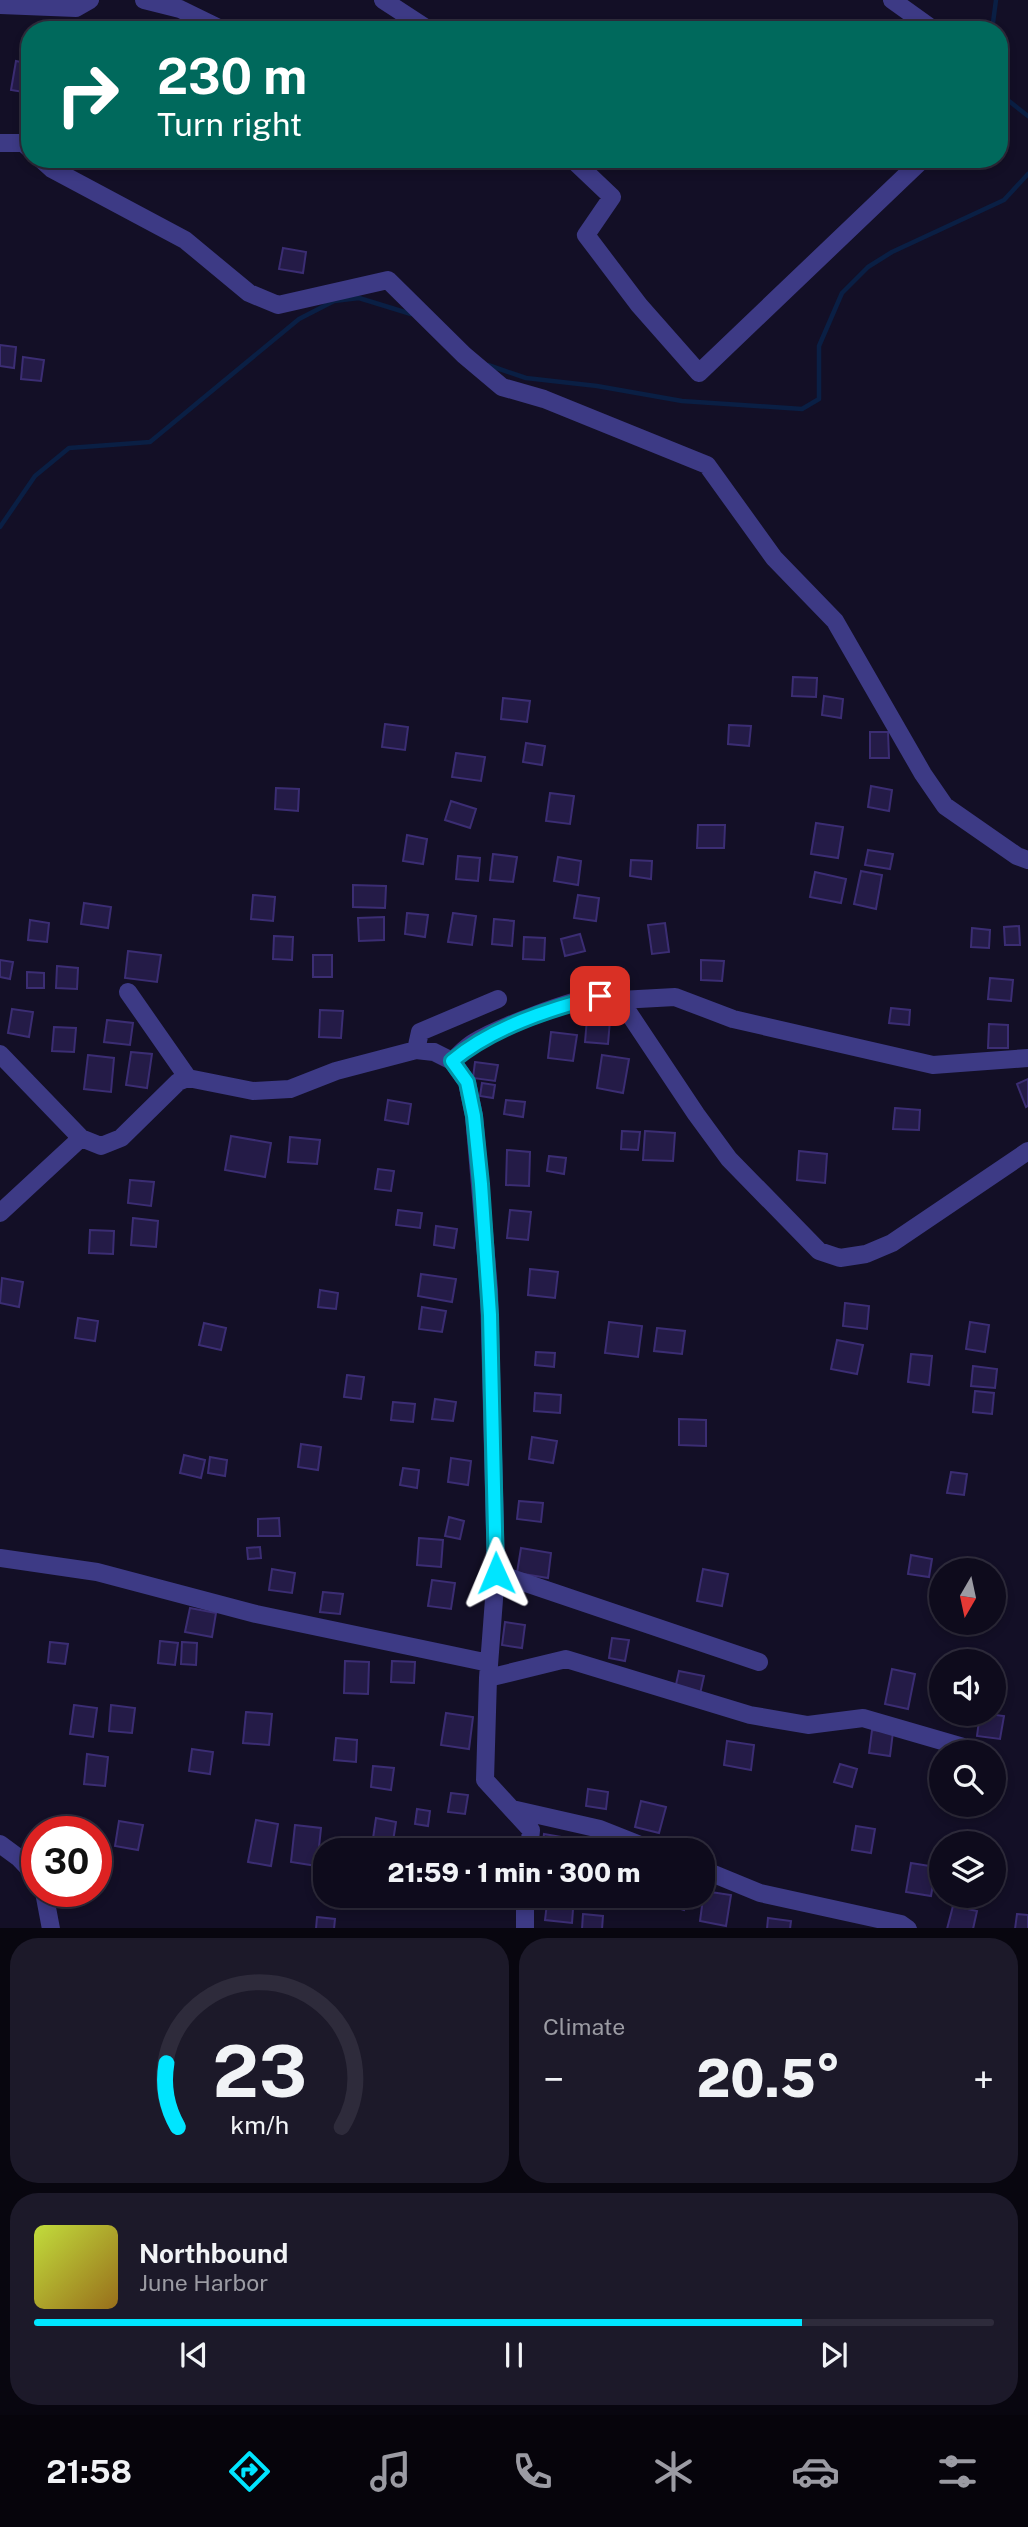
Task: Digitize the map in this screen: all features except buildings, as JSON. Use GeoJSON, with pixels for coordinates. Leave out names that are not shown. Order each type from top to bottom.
{"type":"FeatureCollection","features":[{"type":"Feature","properties":{"kind":"street"},"geometry":{"type":"LineString","coordinates":[[0,5],[76,8],[90,0]]}},
{"type":"Feature","properties":{"kind":"street"},"geometry":{"type":"LineString","coordinates":[[144,0],[180,9],[205,21]]}},
{"type":"Feature","properties":{"kind":"street"},"geometry":{"type":"LineString","coordinates":[[383,0],[413,21]]}},
{"type":"Feature","properties":{"kind":"street"},"geometry":{"type":"LineString","coordinates":[[892,0],[921,21]]}},
{"type":"Feature","properties":{"kind":"street"},"geometry":{"type":"LineString","coordinates":[[0,143],[21,143]]}},
{"type":"Feature","properties":{"kind":"street"},"geometry":{"type":"LineString","coordinates":[[50,168],[185,240],[249,293],[278,305],[388,280],[454,346],[502,387],[544,399],[707,465],[774,558],[835,621],[923,774],[946,806],[1017,856],[1028,860]]}},
{"type":"Feature","properties":{"kind":"street"},"geometry":{"type":"LineString","coordinates":[[581,168],[612,197],[586,235],[639,305],[699,373],[914,168]]}},
{"type":"Feature","properties":{"kind":"street"},"geometry":{"type":"LineString","coordinates":[[128,992],[188,1077]]}},
{"type":"Feature","properties":{"kind":"street"},"geometry":{"type":"LineString","coordinates":[[452,1061],[473,1043],[571,1003],[600,996],[620,1000],[675,997],[733,1018],[933,1065],[1028,1058]]}},
{"type":"Feature","properties":{"kind":"street"},"geometry":{"type":"LineString","coordinates":[[416,1050],[420,1032],[498,999]]}},
{"type":"Feature","properties":{"kind":"street"},"geometry":{"type":"LineString","coordinates":[[620,1000],[729,1159],[819,1251],[840,1258],[866,1254],[892,1243],[1028,1151]]}},
{"type":"Feature","properties":{"kind":"street"},"geometry":{"type":"LineString","coordinates":[[0,1054],[80,1139],[101,1146],[121,1139],[178,1082],[188,1077],[253,1091],[290,1089],[336,1071],[416,1050],[434,1052],[452,1061],[467,1082],[474,1116],[489,1290],[496,1573],[485,1780],[531,1830],[530,1838]]}},
{"type":"Feature","properties":{"kind":"street"},"geometry":{"type":"LineString","coordinates":[[0,1213],[80,1139]]}},
{"type":"Feature","properties":{"kind":"street"},"geometry":{"type":"LineString","coordinates":[[0,1558],[97,1572],[489,1671],[566,1659],[750,1715],[808,1725],[863,1718],[939,1740]]}},
{"type":"Feature","properties":{"kind":"street"},"geometry":{"type":"LineString","coordinates":[[496,1573],[759,1662]]}},
{"type":"Feature","properties":{"kind":"street"},"geometry":{"type":"LineString","coordinates":[[512,1809],[600,1829],[623,1838]]}},
{"type":"Feature","properties":{"kind":"street"},"geometry":{"type":"LineString","coordinates":[[0,1844],[21,1860]]}},
{"type":"Feature","properties":{"kind":"street"},"geometry":{"type":"LineString","coordinates":[[715,1875],[760,1893],[901,1924],[908,1928]]}},
{"type":"Feature","properties":{"kind":"street"},"geometry":{"type":"LineString","coordinates":[[47,1907],[51,1928]]}},
{"type":"Feature","properties":{"kind":"street"},"geometry":{"type":"LineString","coordinates":[[524,1928],[525,1908]]}},
{"type":"Feature","properties":{"kind":"waterway"},"geometry":{"type":"LineString","coordinates":[[993,21],[996,0]]}},
{"type":"Feature","properties":{"kind":"waterway"},"geometry":{"type":"LineString","coordinates":[[1008,100],[1028,116]]}},
{"type":"Feature","properties":{"kind":"waterway"},"geometry":{"type":"LineString","coordinates":[[488,365],[526,378],[597,386],[682,401],[802,409],[819,399],[819,346],[842,293],[868,267],[892,252],[1004,200],[1028,174]]}},
{"type":"Feature","properties":{"kind":"waterway"},"geometry":{"type":"LineString","coordinates":[[0,527],[35,476],[69,448],[150,442],[299,319],[334,301],[359,298],[411,314]]}},
{"type":"Feature","properties":{"kind":"route"},"geometry":{"type":"LineString","coordinates":[[496,1573],[490,1315],[481,1184],[474,1116],[467,1082],[452,1061],[473,1043],[502,1029],[571,1003],[600,996]]}}]}
